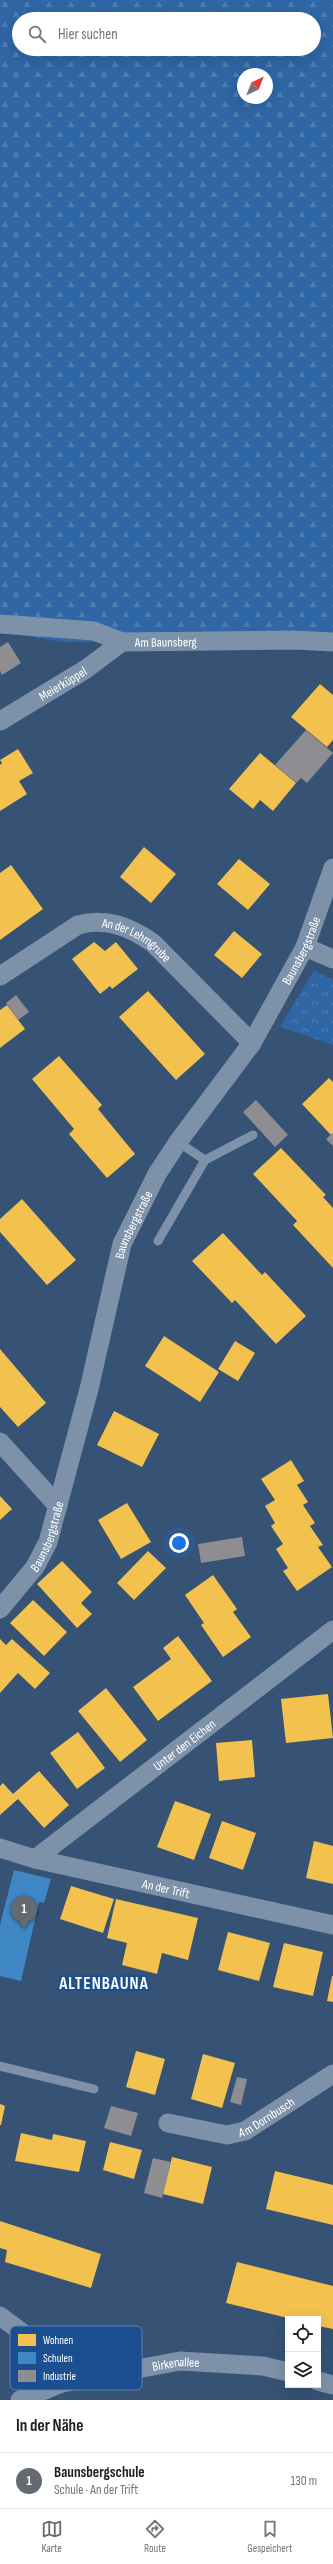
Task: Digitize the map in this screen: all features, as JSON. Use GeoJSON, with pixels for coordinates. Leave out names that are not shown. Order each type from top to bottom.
{"type":"FeatureCollection","features":[{"type":"Feature","properties":{"kind":"street","name":"Am Baunsberg"},"geometry":{"type":"LineString","coordinates":[[0,624],[94,631],[122,642],[295,640],[333,642]]}},
{"type":"Feature","properties":{"kind":"street","name":"Meierküppel"},"geometry":{"type":"LineString","coordinates":[[0,721],[86,669],[122,642]]}},
{"type":"Feature","properties":{"kind":"street","name":"Baunsbergstraße"},"geometry":{"type":"LineString","coordinates":[[0,1609],[35,1567],[48,1542],[89,1389],[122,1244],[157,1174],[178,1142],[252,1044],[305,947],[333,868]]}},
{"type":"Feature","properties":{"kind":"street","name":"An der Lehmgrube"},"geometry":{"type":"LineString","coordinates":[[0,976],[78,926],[91,922],[116,924],[135,930],[153,943],[252,1044]]}},
{"type":"Feature","properties":{"kind":"street"},"geometry":{"type":"LineString","coordinates":[[305,947],[333,959]]}},
{"type":"Feature","properties":{"kind":"street"},"geometry":{"type":"LineString","coordinates":[[0,1442],[58,1506]]}},
{"type":"Feature","properties":{"kind":"street","name":"Unter den Eichen"},"geometry":{"type":"LineString","coordinates":[[35,1859],[333,1630]]}},
{"type":"Feature","properties":{"kind":"street","name":"An der Trift"},"geometry":{"type":"LineString","coordinates":[[0,1848],[35,1859],[333,1925]]}},
{"type":"Feature","properties":{"kind":"street","name":"Am Dornbusch"},"geometry":{"type":"LineString","coordinates":[[168,2123],[227,2135],[245,2131],[333,2074]]}},
{"type":"Feature","properties":{"kind":"street"},"geometry":{"type":"LineString","coordinates":[[0,2316],[13,2326]]}},
{"type":"Feature","properties":{"kind":"street","name":"Birkenallee"},"geometry":{"type":"LineString","coordinates":[[142,2368],[180,2361],[263,2366],[285,2371]]}},
{"type":"Feature","properties":{"kind":"street"},"geometry":{"type":"LineString","coordinates":[[321,2381],[333,2385]]}},
{"type":"Feature","properties":{"kind":"street","name":"Birkenallee"},"geometry":{"type":"LineString","coordinates":[[20,2400],[45,2390]]}},
{"type":"Feature","properties":{"kind":"lane"},"geometry":{"type":"LineString","coordinates":[[158,1241],[205,1160],[253,1135]]}},
{"type":"Feature","properties":{"kind":"lane"},"geometry":{"type":"LineString","coordinates":[[178,1142],[205,1160]]}},
{"type":"Feature","properties":{"kind":"lane"},"geometry":{"type":"LineString","coordinates":[[0,2066],[94,2089]]}},
{"type":"Feature","properties":{"kind":"green space"},"geometry":{"type":"Polygon","coordinates":[[[0,0],[333,0],[333,642],[61,642],[0,631],[0,0]]]}},
{"type":"Feature","properties":{"kind":"green space"},"geometry":{"type":"Polygon","coordinates":[[[314,970],[333,980],[333,1045],[280,1027],[314,970]]]}},
{"type":"Feature","properties":{"kind":"building: Wohnen"},"geometry":{"type":"Polygon","coordinates":[[[320,684],[333,695],[333,740],[327,747],[291,717],[320,684]]]}},
{"type":"Feature","properties":{"kind":"building: Wohnen"},"geometry":{"type":"Polygon","coordinates":[[[18,749],[33,773],[19,781],[27,794],[0,811],[0,765],[2,763],[0,760],[18,749]]]}},
{"type":"Feature","properties":{"kind":"building: Wohnen"},"geometry":{"type":"Polygon","coordinates":[[[260,753],[296,783],[273,811],[260,800],[253,809],[229,789],[260,753]]]}},
{"type":"Feature","properties":{"kind":"building: Wohnen"},"geometry":{"type":"Polygon","coordinates":[[[144,847],[176,874],[151,903],[120,877],[144,847]]]}},
{"type":"Feature","properties":{"kind":"building: Wohnen"},"geometry":{"type":"Polygon","coordinates":[[[239,859],[270,884],[248,910],[217,884],[239,859]]]}},
{"type":"Feature","properties":{"kind":"building: Wohnen"},"geometry":{"type":"Polygon","coordinates":[[[11,865],[43,909],[0,940],[0,873],[11,865]]]}},
{"type":"Feature","properties":{"kind":"building: Wohnen"},"geometry":{"type":"Polygon","coordinates":[[[234,931],[262,954],[242,978],[214,955],[234,931]]]}},
{"type":"Feature","properties":{"kind":"building: Wohnen"},"geometry":{"type":"Polygon","coordinates":[[[94,942],[105,951],[116,942],[138,969],[112,989],[110,986],[100,994],[72,959],[94,942]]]}},
{"type":"Feature","properties":{"kind":"building: Wohnen"},"geometry":{"type":"Polygon","coordinates":[[[148,991],[205,1054],[176,1080],[119,1017],[148,991]]]}},
{"type":"Feature","properties":{"kind":"building: Wohnen"},"geometry":{"type":"Polygon","coordinates":[[[7,1005],[25,1029],[0,1048],[0,1010],[7,1005]]]}},
{"type":"Feature","properties":{"kind":"building: Wohnen"},"geometry":{"type":"Polygon","coordinates":[[[59,1056],[102,1105],[98,1109],[135,1154],[107,1178],[69,1134],[74,1129],[32,1079],[59,1056]]]}},
{"type":"Feature","properties":{"kind":"building: Wohnen"},"geometry":{"type":"Polygon","coordinates":[[[329,1078],[333,1082],[333,1133],[331,1135],[302,1104],[329,1078]]]}},
{"type":"Feature","properties":{"kind":"building: Wohnen"},"geometry":{"type":"Polygon","coordinates":[[[281,1148],[326,1195],[323,1197],[333,1208],[333,1268],[293,1225],[297,1221],[253,1174],[281,1148]]]}},
{"type":"Feature","properties":{"kind":"building: Wohnen"},"geometry":{"type":"Polygon","coordinates":[[[22,1199],[76,1260],[47,1285],[0,1232],[0,1219],[22,1199]]]}},
{"type":"Feature","properties":{"kind":"building: Wohnen"},"geometry":{"type":"Polygon","coordinates":[[[223,1233],[262,1275],[265,1272],[306,1316],[276,1344],[235,1300],[232,1303],[192,1261],[223,1233]]]}},
{"type":"Feature","properties":{"kind":"building: Wohnen"},"geometry":{"type":"Polygon","coordinates":[[[164,1336],[219,1372],[200,1402],[145,1366],[164,1336]]]}},
{"type":"Feature","properties":{"kind":"building: Wohnen"},"geometry":{"type":"Polygon","coordinates":[[[235,1341],[255,1353],[238,1381],[218,1369],[235,1341]]]}},
{"type":"Feature","properties":{"kind":"building: Wohnen"},"geometry":{"type":"Polygon","coordinates":[[[0,1349],[46,1403],[18,1427],[0,1407],[0,1349]]]}},
{"type":"Feature","properties":{"kind":"building: Wohnen"},"geometry":{"type":"Polygon","coordinates":[[[114,1411],[159,1434],[142,1467],[97,1445],[114,1411]]]}},
{"type":"Feature","properties":{"kind":"building: Wohnen"},"geometry":{"type":"Polygon","coordinates":[[[291,1460],[304,1481],[297,1485],[308,1502],[303,1505],[315,1523],[310,1526],[323,1545],[318,1547],[332,1567],[297,1591],[283,1571],[288,1568],[276,1549],[283,1544],[271,1526],[275,1523],[265,1506],[275,1500],[261,1479],[291,1460]]]}},
{"type":"Feature","properties":{"kind":"building: Wohnen"},"geometry":{"type":"Polygon","coordinates":[[[0,1496],[12,1509],[0,1520],[0,1496]]]}},
{"type":"Feature","properties":{"kind":"building: Wohnen"},"geometry":{"type":"Polygon","coordinates":[[[127,1503],[151,1542],[121,1559],[98,1520],[127,1503]]]}},
{"type":"Feature","properties":{"kind":"building: Wohnen"},"geometry":{"type":"Polygon","coordinates":[[[148,1551],[166,1568],[134,1600],[117,1583],[148,1551]]]}},
{"type":"Feature","properties":{"kind":"building: Wohnen"},"geometry":{"type":"Polygon","coordinates":[[[62,1561],[92,1592],[81,1603],[92,1614],[77,1628],[37,1584],[62,1561]]]}},
{"type":"Feature","properties":{"kind":"building: Wohnen"},"geometry":{"type":"Polygon","coordinates":[[[213,1575],[237,1609],[233,1612],[251,1637],[223,1657],[201,1625],[204,1623],[185,1595],[213,1575]]]}},
{"type":"Feature","properties":{"kind":"building: Wohnen"},"geometry":{"type":"Polygon","coordinates":[[[33,1600],[67,1632],[44,1656],[10,1623],[33,1600]]]}},
{"type":"Feature","properties":{"kind":"building: Wohnen"},"geometry":{"type":"Polygon","coordinates":[[[178,1636],[212,1681],[158,1721],[133,1687],[171,1659],[163,1648],[178,1636]]]}},
{"type":"Feature","properties":{"kind":"building: Wohnen"},"geometry":{"type":"Polygon","coordinates":[[[0,1639],[6,1645],[12,1639],[50,1673],[35,1689],[18,1673],[0,1693],[0,1639]]]}},
{"type":"Feature","properties":{"kind":"building: Wohnen"},"geometry":{"type":"Polygon","coordinates":[[[106,1688],[147,1740],[120,1762],[78,1711],[106,1688]]]}},
{"type":"Feature","properties":{"kind":"building: Wohnen"},"geometry":{"type":"Polygon","coordinates":[[[328,1694],[333,1738],[286,1743],[281,1699],[328,1694]]]}},
{"type":"Feature","properties":{"kind":"building: Wohnen"},"geometry":{"type":"Polygon","coordinates":[[[78,1732],[105,1768],[77,1789],[50,1753],[78,1732]]]}},
{"type":"Feature","properties":{"kind":"building: Wohnen"},"geometry":{"type":"Polygon","coordinates":[[[252,1740],[255,1777],[219,1781],[216,1743],[252,1740]]]}},
{"type":"Feature","properties":{"kind":"building: Wohnen"},"geometry":{"type":"Polygon","coordinates":[[[39,1771],[69,1805],[44,1828],[18,1799],[0,1815],[0,1786],[3,1783],[13,1794],[39,1771]]]}},
{"type":"Feature","properties":{"kind":"building: Wohnen"},"geometry":{"type":"Polygon","coordinates":[[[175,1801],[211,1814],[194,1860],[157,1847],[175,1801]]]}},
{"type":"Feature","properties":{"kind":"building: Wohnen"},"geometry":{"type":"Polygon","coordinates":[[[222,1821],[256,1833],[243,1870],[209,1858],[222,1821]]]}},
{"type":"Feature","properties":{"kind":"building: Wohnen"},"geometry":{"type":"Polygon","coordinates":[[[314,1841],[333,1846],[333,1884],[306,1878],[314,1841]]]}},
{"type":"Feature","properties":{"kind":"building: Wohnen"},"geometry":{"type":"Polygon","coordinates":[[[71,1886],[114,1899],[103,1933],[60,1919],[71,1886]]]}},
{"type":"Feature","properties":{"kind":"building: Wohnen"},"geometry":{"type":"Polygon","coordinates":[[[116,1899],[198,1918],[188,1960],[162,1953],[157,1974],[122,1965],[127,1943],[107,1938],[116,1899]]]}},
{"type":"Feature","properties":{"kind":"building: Wohnen"},"geometry":{"type":"Polygon","coordinates":[[[228,1932],[270,1943],[259,1981],[218,1970],[228,1932]]]}},
{"type":"Feature","properties":{"kind":"building: Wohnen"},"geometry":{"type":"Polygon","coordinates":[[[284,1943],[323,1952],[313,1996],[273,1987],[284,1943]]]}},
{"type":"Feature","properties":{"kind":"building: Wohnen"},"geometry":{"type":"Polygon","coordinates":[[[333,1976],[333,2002],[327,2001],[333,1976]]]}},
{"type":"Feature","properties":{"kind":"building: Wohnen"},"geometry":{"type":"Polygon","coordinates":[[[136,2051],[165,2059],[155,2095],[126,2087],[136,2051]]]}},
{"type":"Feature","properties":{"kind":"building: Wohnen"},"geometry":{"type":"Polygon","coordinates":[[[203,2054],[235,2063],[222,2108],[191,2099],[203,2054]]]}},
{"type":"Feature","properties":{"kind":"building: Wohnen"},"geometry":{"type":"Polygon","coordinates":[[[0,2104],[5,2106],[1,2125],[0,2125],[0,2104]]]}},
{"type":"Feature","properties":{"kind":"building: Wohnen"},"geometry":{"type":"Polygon","coordinates":[[[21,2133],[52,2140],[53,2134],[86,2141],[79,2172],[15,2161],[21,2133]]]}},
{"type":"Feature","properties":{"kind":"building: Wohnen"},"geometry":{"type":"Polygon","coordinates":[[[110,2142],[142,2150],[134,2179],[103,2170],[110,2142]]]}},
{"type":"Feature","properties":{"kind":"building: Wohnen"},"geometry":{"type":"Polygon","coordinates":[[[172,2157],[212,2167],[203,2204],[163,2194],[172,2157]]]}},
{"type":"Feature","properties":{"kind":"building: Wohnen"},"geometry":{"type":"Polygon","coordinates":[[[275,2171],[333,2185],[333,2225],[266,2209],[275,2171]]]}},
{"type":"Feature","properties":{"kind":"building: Wohnen"},"geometry":{"type":"Polygon","coordinates":[[[0,2221],[101,2254],[91,2288],[5,2262],[7,2250],[0,2248],[0,2221]]]}},
{"type":"Feature","properties":{"kind":"building: Wohnen"},"geometry":{"type":"Polygon","coordinates":[[[237,2262],[333,2286],[333,2329],[321,2327],[321,2316],[285,2316],[285,2317],[226,2303],[237,2262]]]}},
{"type":"Feature","properties":{"kind":"building: Schulen"},"geometry":{"type":"Polygon","coordinates":[[[14,1870],[51,1879],[44,1903],[39,1902],[21,1981],[0,1976],[0,1925],[14,1870]]]}},
{"type":"Feature","properties":{"kind":"building: Industrie"},"geometry":{"type":"Polygon","coordinates":[[[8,642],[21,663],[2,675],[0,671],[0,647],[8,642]]]}},
{"type":"Feature","properties":{"kind":"building: Industrie"},"geometry":{"type":"Polygon","coordinates":[[[306,730],[333,753],[307,783],[301,778],[296,783],[275,765],[306,730]]]}},
{"type":"Feature","properties":{"kind":"building: Industrie"},"geometry":{"type":"Polygon","coordinates":[[[16,995],[29,1012],[18,1020],[6,1003],[16,995]]]}},
{"type":"Feature","properties":{"kind":"building: Industrie"},"geometry":{"type":"Polygon","coordinates":[[[256,1100],[288,1135],[275,1147],[243,1112],[256,1100]]]}},
{"type":"Feature","properties":{"kind":"building: Industrie"},"geometry":{"type":"Polygon","coordinates":[[[333,1133],[333,1146],[326,1139],[333,1133]]]}},
{"type":"Feature","properties":{"kind":"building: Industrie"},"geometry":{"type":"Polygon","coordinates":[[[242,1537],[245,1556],[201,1563],[198,1544],[242,1537]]]}},
{"type":"Feature","properties":{"kind":"building: Industrie"},"geometry":{"type":"Polygon","coordinates":[[[237,2077],[247,2079],[241,2105],[230,2102],[237,2077]]]}},
{"type":"Feature","properties":{"kind":"building: Industrie"},"geometry":{"type":"Polygon","coordinates":[[[111,2106],[138,2113],[131,2136],[104,2128],[111,2106]]]}},
{"type":"Feature","properties":{"kind":"building: Industrie"},"geometry":{"type":"Polygon","coordinates":[[[153,2158],[171,2162],[162,2198],[144,2193],[153,2158]]]}},
{"type":"Feature","properties":{"kind":"place","name":"Baunsbergschule"},"geometry":{"type":"Point","coordinates":[24,1929]}},
{"type":"Feature","properties":{"kind":"district","name":"ALTENBAUNA"},"geometry":{"type":"Point","coordinates":[104,1983]}}]}
